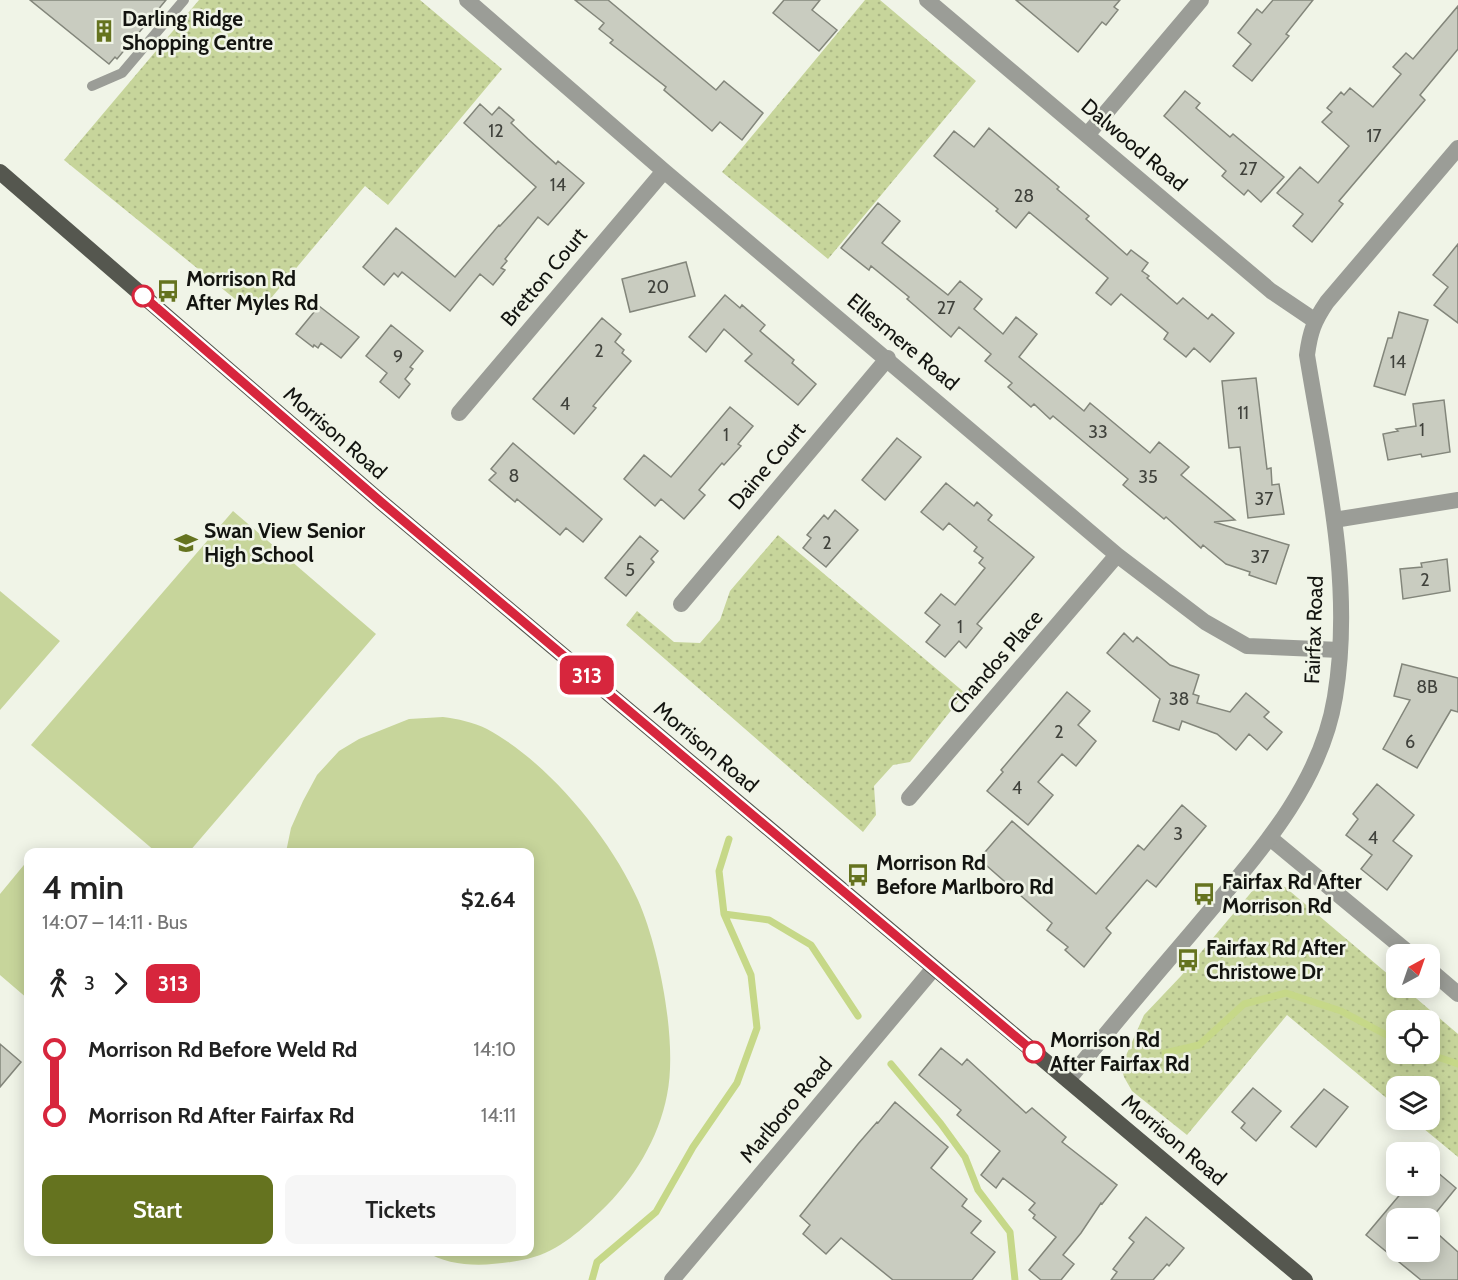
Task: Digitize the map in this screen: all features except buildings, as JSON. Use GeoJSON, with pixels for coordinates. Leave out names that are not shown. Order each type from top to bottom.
{"type":"FeatureCollection","features":[{"type":"Feature","properties":{"kind":"main road","name":"Morrison Road"},"geometry":{"type":"LineString","coordinates":[[0,172],[381,502],[1305,1280]]}},
{"type":"Feature","properties":{"kind":"street","name":"Ellesmere Road"},"geometry":{"type":"LineString","coordinates":[[467,0],[664,171],[888,358],[1117,555],[1205,622],[1247,646],[1340,650]]}},
{"type":"Feature","properties":{"kind":"street","name":"Dalwood Road"},"geometry":{"type":"LineString","coordinates":[[927,0],[1272,291],[1314,320]]}},
{"type":"Feature","properties":{"kind":"street"},"geometry":{"type":"LineString","coordinates":[[1087,135],[1201,0]]}},
{"type":"Feature","properties":{"kind":"street","name":"Fairfax Road"},"geometry":{"type":"LineString","coordinates":[[1068,1080],[1270,838],[1310,772],[1326,735],[1335,698],[1340,650],[1340,574],[1334,520],[1307,355],[1309,336],[1314,320],[1327,302],[1458,148]]}},
{"type":"Feature","properties":{"kind":"street","name":"Bretton Court"},"geometry":{"type":"LineString","coordinates":[[459,413],[664,171]]}},
{"type":"Feature","properties":{"kind":"street","name":"Daine Court"},"geometry":{"type":"LineString","coordinates":[[681,604],[888,358]]}},
{"type":"Feature","properties":{"kind":"street"},"geometry":{"type":"LineString","coordinates":[[1334,520],[1458,500]]}},
{"type":"Feature","properties":{"kind":"street","name":"Chandos Place"},"geometry":{"type":"LineString","coordinates":[[909,798],[1117,555]]}},
{"type":"Feature","properties":{"kind":"street"},"geometry":{"type":"LineString","coordinates":[[1270,838],[1398,944]]}},
{"type":"Feature","properties":{"kind":"street","name":"Marlboro Road"},"geometry":{"type":"LineString","coordinates":[[672,1280],[934,968]]}},
{"type":"Feature","properties":{"kind":"street"},"geometry":{"type":"LineString","coordinates":[[1440,979],[1458,994]]}},
{"type":"Feature","properties":{"kind":"lane"},"geometry":{"type":"LineString","coordinates":[[92,86],[122,73],[184,0]]}},
{"type":"Feature","properties":{"kind":"green space"},"geometry":{"type":"Polygon","coordinates":[[[199,0],[420,0],[502,69],[388,205],[365,186],[256,316],[64,160],[199,0]]]}},
{"type":"Feature","properties":{"kind":"green space"},"geometry":{"type":"Polygon","coordinates":[[[865,0],[880,0],[976,81],[828,259],[722,172],[865,0]]]}},
{"type":"Feature","properties":{"kind":"green space"},"geometry":{"type":"Polygon","coordinates":[[[233,511],[376,634],[192,848],[151,848],[31,745],[233,511]]]}},
{"type":"Feature","properties":{"kind":"green space"},"geometry":{"type":"Polygon","coordinates":[[[778,535],[965,693],[910,762],[893,765],[874,786],[876,815],[863,832],[626,625],[637,611],[674,642],[700,643],[720,620],[730,591],[778,535]]]}},
{"type":"Feature","properties":{"kind":"green space"},"geometry":{"type":"Polygon","coordinates":[[[0,591],[60,641],[0,710],[0,591]]]}},
{"type":"Feature","properties":{"kind":"green space"},"geometry":{"type":"Polygon","coordinates":[[[443,717],[465,721],[487,729],[510,743],[554,781],[594,827],[626,876],[646,920],[659,969],[668,1023],[670,1074],[663,1111],[651,1143],[624,1186],[584,1227],[555,1248],[534,1257],[522,1260],[485,1265],[447,1261],[434,1256],[534,1256],[534,848],[287,848],[291,828],[303,801],[317,775],[339,751],[359,739],[409,719],[443,717]]]}},
{"type":"Feature","properties":{"kind":"green space"},"geometry":{"type":"Polygon","coordinates":[[[24,865],[24,996],[0,975],[0,894],[24,865]]]}},
{"type":"Feature","properties":{"kind":"green space"},"geometry":{"type":"Polygon","coordinates":[[[1259,883],[1285,887],[1386,973],[1386,998],[1416,998],[1430,1010],[1386,1010],[1386,1064],[1440,1064],[1440,1019],[1458,1034],[1458,1157],[1425,1130],[1440,1130],[1440,1076],[1386,1076],[1386,1098],[1287,1015],[1187,1135],[1132,1091],[1124,1077],[1122,1070],[1124,1060],[1144,1015],[1181,976],[1259,883]]]}},
{"type":"Feature","properties":{"kind":"waterway"},"geometry":{"type":"LineString","coordinates":[[729,839],[719,871],[724,914],[769,920],[811,945],[858,1016]]}},
{"type":"Feature","properties":{"kind":"waterway"},"geometry":{"type":"LineString","coordinates":[[592,1280],[597,1262],[656,1212],[693,1147],[737,1083],[757,1028],[751,975],[724,914]]}},
{"type":"Feature","properties":{"kind":"waterway"},"geometry":{"type":"LineString","coordinates":[[1165,1053],[1199,1045],[1244,1004],[1286,993],[1341,1011],[1386,1035]]}},
{"type":"Feature","properties":{"kind":"waterway"},"geometry":{"type":"LineString","coordinates":[[1440,1058],[1458,1064]]}},
{"type":"Feature","properties":{"kind":"waterway"},"geometry":{"type":"LineString","coordinates":[[891,1064],[965,1157],[978,1190],[1010,1232],[1015,1280]]}},
{"type":"Feature","properties":{"kind":"bus line","name":"313"},"geometry":{"type":"LineString","coordinates":[[143,296],[381,502],[1034,1052]]}},
{"type":"Feature","properties":{"kind":"place","name":"Darling Ridge Shopping Centre"},"geometry":{"type":"Point","coordinates":[104,31]}},
{"type":"Feature","properties":{"kind":"place","name":"Morrison Rd After Myles Rd"},"geometry":{"type":"Point","coordinates":[168,291]}},
{"type":"Feature","properties":{"kind":"place","name":"Swan View Senior High School"},"geometry":{"type":"Point","coordinates":[186,543]}},
{"type":"Feature","properties":{"kind":"place","name":"Morrison Rd Before Marlboro Rd"},"geometry":{"type":"Point","coordinates":[858,875]}},
{"type":"Feature","properties":{"kind":"place","name":"Fairfax Rd After Morrison Rd"},"geometry":{"type":"Point","coordinates":[1204,894]}},
{"type":"Feature","properties":{"kind":"place","name":"Fairfax Rd After Christowe Dr"},"geometry":{"type":"Point","coordinates":[1188,960]}},
{"type":"Feature","properties":{"kind":"place","name":"Morrison Rd After Fairfax Rd"},"geometry":{"type":"Point","coordinates":[1034,1052]}}]}
